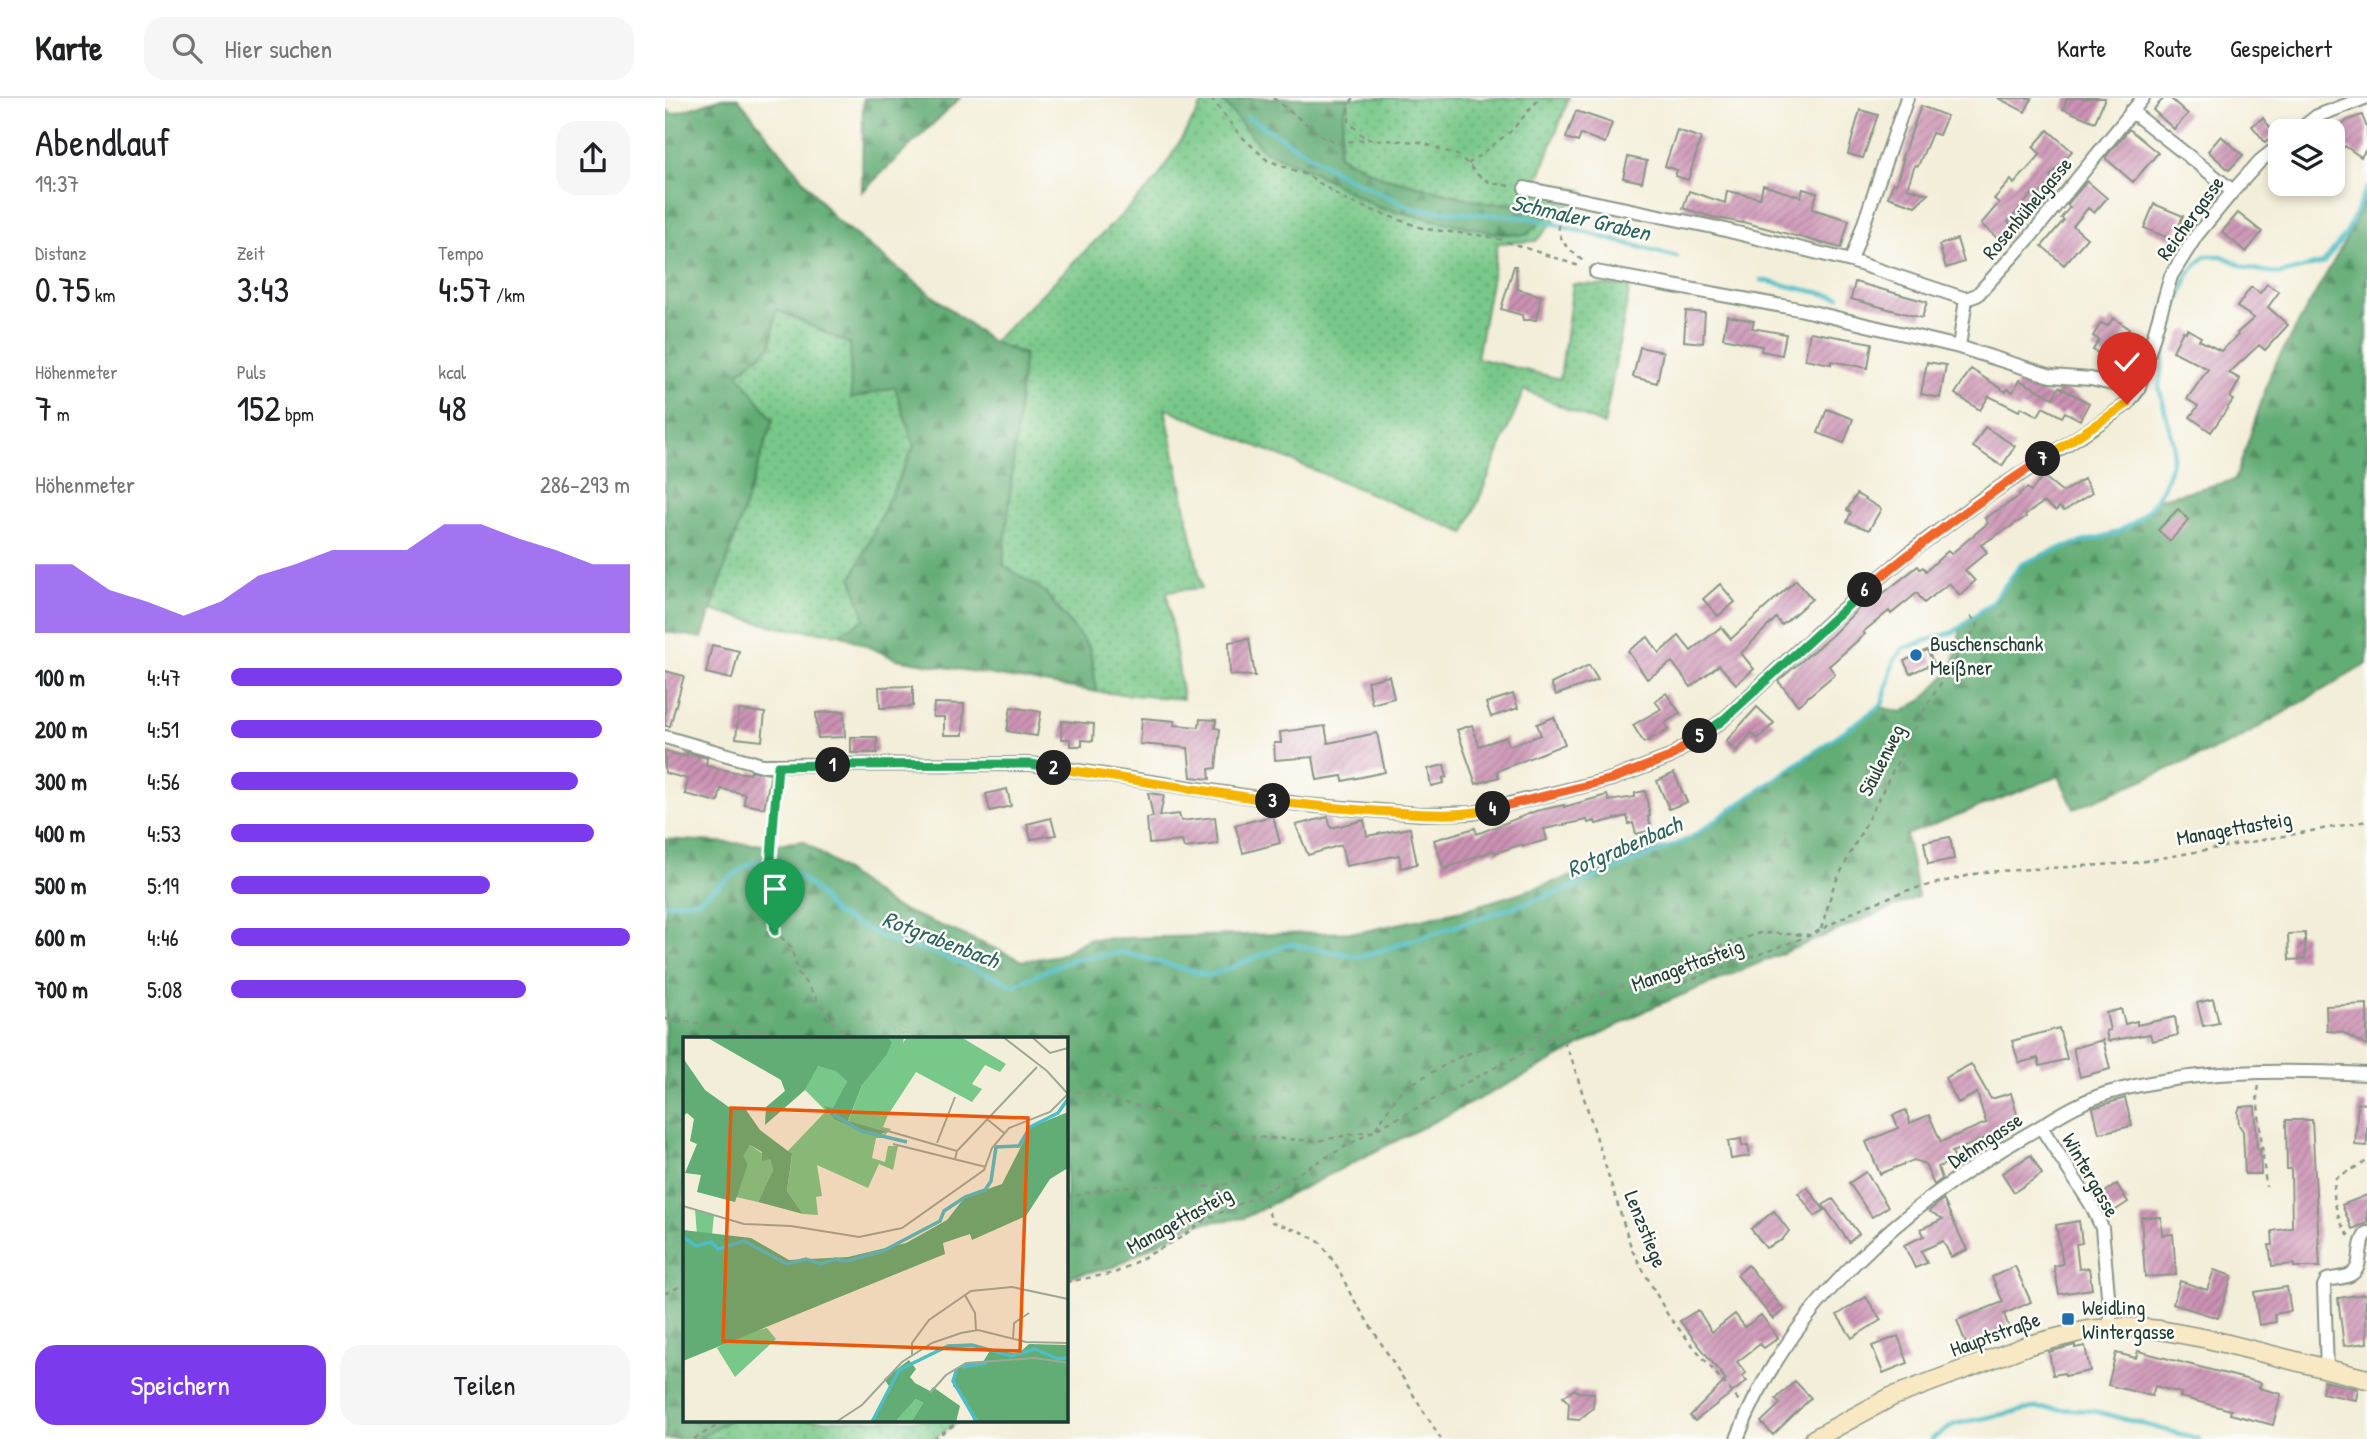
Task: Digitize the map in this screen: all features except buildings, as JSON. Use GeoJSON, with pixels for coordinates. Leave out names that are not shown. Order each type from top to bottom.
{"type":"FeatureCollection","features":[{"type":"Feature","properties":{"kind":"main road","name":"Hauptstraße"},"geometry":{"type":"LineString","coordinates":[[1814,1439],[1891,1397],[2029,1345],[2071,1333],[2111,1328],[2160,1330],[2208,1339],[2367,1379]]}},
{"type":"Feature","properties":{"kind":"street"},"geometry":{"type":"LineString","coordinates":[[1851,261],[1907,98]]}},
{"type":"Feature","properties":{"kind":"street","name":"Rosenbühelgasse"},"geometry":{"type":"LineString","coordinates":[[1966,299],[1977,295],[2031,236],[2143,98]]}},
{"type":"Feature","properties":{"kind":"street"},"geometry":{"type":"LineString","coordinates":[[2313,119],[2365,98]]}},
{"type":"Feature","properties":{"kind":"street"},"geometry":{"type":"LineString","coordinates":[[2131,111],[2233,191]]}},
{"type":"Feature","properties":{"kind":"street","name":"Reichergasse"},"geometry":{"type":"LineString","coordinates":[[2138,390],[2171,276],[2196,236],[2268,154]]}},
{"type":"Feature","properties":{"kind":"street"},"geometry":{"type":"LineString","coordinates":[[1525,188],[1713,227],[1851,261],[1966,299],[1959,347]]}},
{"type":"Feature","properties":{"kind":"street"},"geometry":{"type":"LineString","coordinates":[[665,737],[762,765],[1031,764],[1305,806],[1420,814],[1473,813],[1612,779],[1670,757],[1722,721],[1842,610],[1903,558],[1985,497],[2127,404],[2138,390],[2091,379],[2051,376],[1959,347],[1799,309],[1596,272]]}},
{"type":"Feature","properties":{"kind":"street","name":"Dehmgasse"},"geometry":{"type":"LineString","coordinates":[[1737,1439],[1748,1411],[1791,1338],[1840,1276],[1904,1219],[1995,1153],[2075,1105],[2109,1093],[2174,1080],[2313,1071],[2367,1074]]}},
{"type":"Feature","properties":{"kind":"street","name":"Wintergasse"},"geometry":{"type":"LineString","coordinates":[[2041,1127],[2092,1206],[2102,1228],[2111,1328]]}},
{"type":"Feature","properties":{"kind":"street"},"geometry":{"type":"LineString","coordinates":[[2327,1370],[2325,1286],[2327,1280],[2350,1275],[2357,1270],[2360,1263],[2359,1245],[2367,1233]]}},
{"type":"Feature","properties":{"kind":"path"},"geometry":{"type":"LineString","coordinates":[[1210,98],[1239,134],[1267,160],[1309,176],[1347,201],[1425,229],[1493,237],[1596,272]]}},
{"type":"Feature","properties":{"kind":"path"},"geometry":{"type":"LineString","coordinates":[[1273,98],[1323,137],[1340,143],[1366,139],[1420,142],[1460,156],[1479,176],[1492,183],[1525,188]]}},
{"type":"Feature","properties":{"kind":"path"},"geometry":{"type":"LineString","coordinates":[[1353,98],[1349,108],[1349,122],[1366,139]]}},
{"type":"Feature","properties":{"kind":"path"},"geometry":{"type":"LineString","coordinates":[[1468,164],[1510,132],[1540,98]]}},
{"type":"Feature","properties":{"kind":"path"},"geometry":{"type":"LineString","coordinates":[[1558,221],[1558,237],[1563,244],[1596,272]]}},
{"type":"Feature","properties":{"kind":"path","name":"Säulenweg"},"geometry":{"type":"LineString","coordinates":[[1821,930],[1834,885],[1926,708],[1977,624],[1968,614]]}},
{"type":"Feature","properties":{"kind":"path"},"geometry":{"type":"LineString","coordinates":[[778,766],[770,869],[775,931],[791,947],[797,972],[835,1025],[858,1037]]}},
{"type":"Feature","properties":{"kind":"path","name":"Managettasteig"},"geometry":{"type":"LineString","coordinates":[[1067,1282],[1115,1273],[1180,1238],[1205,1220],[1257,1196],[1375,1130],[1601,1013],[1811,935],[1860,909],[1905,891],[1983,872],[2134,863],[2367,821]]}},
{"type":"Feature","properties":{"kind":"path"},"geometry":{"type":"LineString","coordinates":[[1537,1035],[1565,1007],[1623,986],[1637,988],[1716,947],[1759,933],[1811,935]]}},
{"type":"Feature","properties":{"kind":"path"},"geometry":{"type":"LineString","coordinates":[[665,1020],[809,1037]]}},
{"type":"Feature","properties":{"kind":"path"},"geometry":{"type":"LineString","coordinates":[[1067,1089],[1254,1137],[1317,1141],[1375,1130],[1401,1090],[1459,1057],[1514,1038],[1560,1034]]}},
{"type":"Feature","properties":{"kind":"path","name":"Lenzstiege"},"geometry":{"type":"LineString","coordinates":[[1560,1034],[1572,1060],[1632,1250],[1669,1317],[1748,1411]]}},
{"type":"Feature","properties":{"kind":"path"},"geometry":{"type":"LineString","coordinates":[[2258,1073],[2257,1096],[2266,1187]]}},
{"type":"Feature","properties":{"kind":"path"},"geometry":{"type":"LineString","coordinates":[[1067,1199],[1082,1193],[1161,1185],[1220,1186],[1247,1175],[1254,1137]]}},
{"type":"Feature","properties":{"kind":"path"},"geometry":{"type":"LineString","coordinates":[[2359,1245],[2345,1231],[2338,1214],[2333,1185],[2336,1178],[2367,1161]]}},
{"type":"Feature","properties":{"kind":"path"},"geometry":{"type":"LineString","coordinates":[[1205,1220],[1220,1186]]}},
{"type":"Feature","properties":{"kind":"path"},"geometry":{"type":"LineString","coordinates":[[1257,1196],[1267,1207],[1272,1222],[1304,1233],[1321,1243],[1441,1439]]}},
{"type":"Feature","properties":{"kind":"path"},"geometry":{"type":"LineString","coordinates":[[665,1293],[683,1285]]}},
{"type":"Feature","properties":{"kind":"path"},"geometry":{"type":"LineString","coordinates":[[694,1439],[724,1422]]}},
{"type":"Feature","properties":{"kind":"path"},"geometry":{"type":"LineString","coordinates":[[933,1439],[958,1422]]}},
{"type":"Feature","properties":{"kind":"green space"},"geometry":{"type":"Polygon","coordinates":[[[722,98],[738,98],[835,219],[992,342],[1024,354],[1003,565],[1044,591],[1090,649],[1097,692],[896,659],[839,634],[865,619],[852,578],[914,446],[895,387],[851,399],[850,344],[776,309],[771,346],[738,373],[773,420],[702,638],[665,632],[665,109],[673,114],[722,98]]]}},
{"type":"Feature","properties":{"kind":"green space"},"geometry":{"type":"Polygon","coordinates":[[[863,98],[960,98],[862,192],[863,98]]]}},
{"type":"Feature","properties":{"kind":"green space"},"geometry":{"type":"Polygon","coordinates":[[[1206,98],[1220,98],[1264,151],[1310,170],[1379,208],[1496,233],[1526,235],[1560,205],[1486,203],[1382,177],[1338,155],[1344,113],[1349,98],[1569,98],[1537,183],[1583,190],[1536,241],[1498,243],[1477,358],[1560,379],[1573,284],[1630,286],[1604,425],[1524,390],[1465,533],[1165,408],[1202,588],[1167,591],[1183,699],[1097,692],[1090,649],[1044,591],[1003,565],[1024,354],[993,342],[1156,181],[1206,98]]]}},
{"type":"Feature","properties":{"kind":"green space"},"geometry":{"type":"Polygon","coordinates":[[[1220,98],[1349,98],[1338,155],[1382,177],[1486,203],[1561,205],[1526,235],[1496,233],[1379,208],[1310,170],[1264,151],[1220,98]]]}},
{"type":"Feature","properties":{"kind":"green space"},"geometry":{"type":"Polygon","coordinates":[[[2367,195],[2367,664],[2235,741],[2074,809],[2059,776],[1906,835],[1918,897],[1646,1010],[1526,1075],[1244,1218],[1193,1224],[1114,1267],[1067,1277],[1067,1037],[683,1037],[683,1422],[726,1422],[698,1439],[665,1439],[665,839],[768,845],[804,841],[892,906],[1023,961],[1059,955],[1088,939],[1361,932],[1467,909],[1692,839],[1880,707],[1902,712],[1923,699],[1953,668],[1961,627],[1996,600],[2027,562],[2044,553],[2114,532],[2144,514],[2157,499],[2235,480],[2272,370],[2350,232],[2367,195]]]}},
{"type":"Feature","properties":{"kind":"green space"},"geometry":{"type":"Polygon","coordinates":[[[776,309],[850,344],[895,386],[914,446],[852,578],[865,619],[839,634],[782,628],[710,610],[773,420],[737,373],[771,346],[776,309]]]}},
{"type":"Feature","properties":{"kind":"green space"},"geometry":{"type":"Polygon","coordinates":[[[726,1422],[958,1422],[933,1439],[698,1439],[726,1422]]]}},
{"type":"Feature","properties":{"kind":"waterway","name":"Schmaler Graben"},"geometry":{"type":"LineString","coordinates":[[1248,117],[1342,175],[1414,209],[1531,218],[1677,257]]}},
{"type":"Feature","properties":{"kind":"waterway","name":"Rotgrabenbach"},"geometry":{"type":"LineString","coordinates":[[665,904],[699,900],[746,866],[764,860],[785,865],[816,890],[832,912],[895,943],[927,950],[1014,985],[1071,960],[1122,952],[1210,976],[1290,944],[1361,957],[1565,890],[1689,839],[1882,705],[1894,660],[1904,648],[1954,632],[1991,603],[2022,564],[2063,547],[2114,534],[2135,522],[2151,507],[2171,466],[2174,446],[2159,387],[2176,309],[2189,273],[2205,256],[2222,256],[2247,268],[2280,274],[2323,263],[2346,234],[2367,188]]}},
{"type":"Feature","properties":{"kind":"waterway","name":"Schmaler Graben"},"geometry":{"type":"LineString","coordinates":[[1761,280],[1839,297]]}},
{"type":"Feature","properties":{"kind":"waterway"},"geometry":{"type":"LineString","coordinates":[[1932,1439],[1955,1424],[2034,1408],[2094,1411],[2199,1439]]}},
{"type":"Feature","properties":{"kind":"place","name":"Buschenschank Meißner"},"geometry":{"type":"Point","coordinates":[1916,655]}},
{"type":"Feature","properties":{"kind":"place","name":"Weidling Wintergasse"},"geometry":{"type":"Point","coordinates":[2068,1319]}},
{"type":"Feature","properties":{"kind":"route"},"geometry":{"type":"LineString","coordinates":[[775,931],[770,869],[778,766],[1031,764],[1305,806],[1420,814],[1473,813],[1612,779],[1670,757],[1722,721],[1842,610],[1913,550],[1985,497],[2127,404]]}}]}
